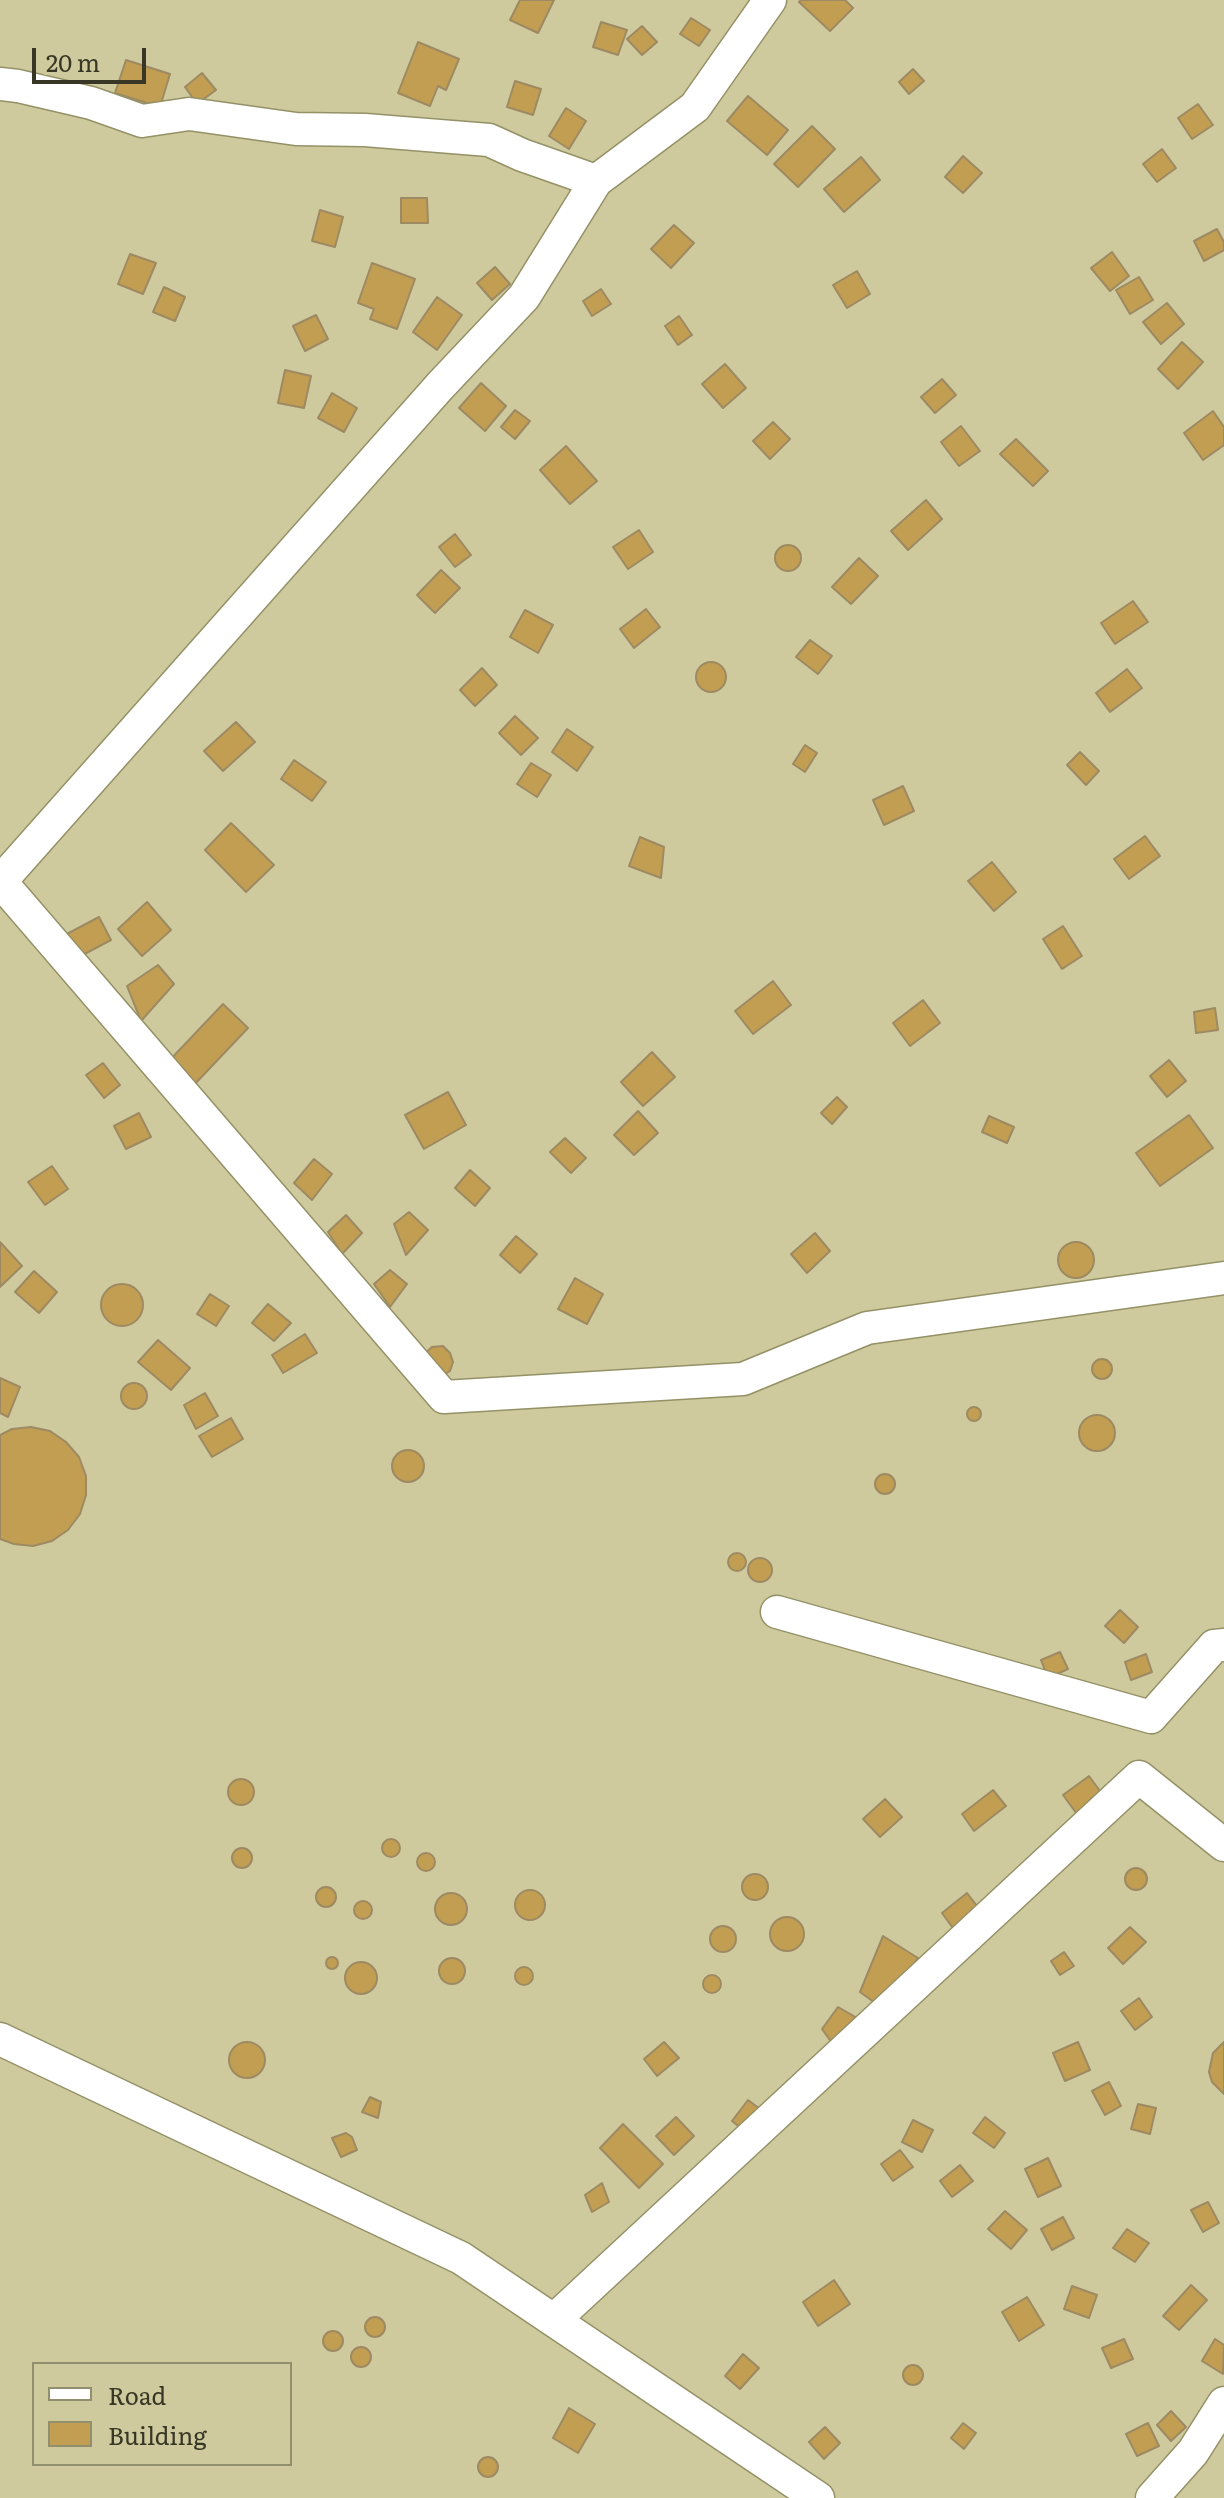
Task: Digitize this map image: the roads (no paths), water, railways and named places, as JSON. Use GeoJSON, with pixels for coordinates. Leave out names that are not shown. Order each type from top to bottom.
{"type":"FeatureCollection","features":[{"type":"Feature","properties":{"kind":"street"},"geometry":{"type":"LineString","coordinates":[[770,0],[695,107],[596,181],[524,297],[440,386],[0,881],[444,1397],[743,1379],[867,1328],[1224,1278]]}},
{"type":"Feature","properties":{"kind":"street"},"geometry":{"type":"LineString","coordinates":[[0,84],[91,103],[142,121],[189,114],[296,129],[365,130],[489,140],[596,181]]}},
{"type":"Feature","properties":{"kind":"street"},"geometry":{"type":"LineString","coordinates":[[777,1612],[1151,1717],[1214,1646],[1224,1645]]}},
{"type":"Feature","properties":{"kind":"street"},"geometry":{"type":"LineString","coordinates":[[554,2320],[1139,1777],[1224,1845]]}},
{"type":"Feature","properties":{"kind":"street"},"geometry":{"type":"LineString","coordinates":[[0,2039],[461,2258],[818,2498]]}},
{"type":"Feature","properties":{"kind":"street"},"geometry":{"type":"LineString","coordinates":[[1152,2498],[1193,2452],[1224,2403]]}}]}
